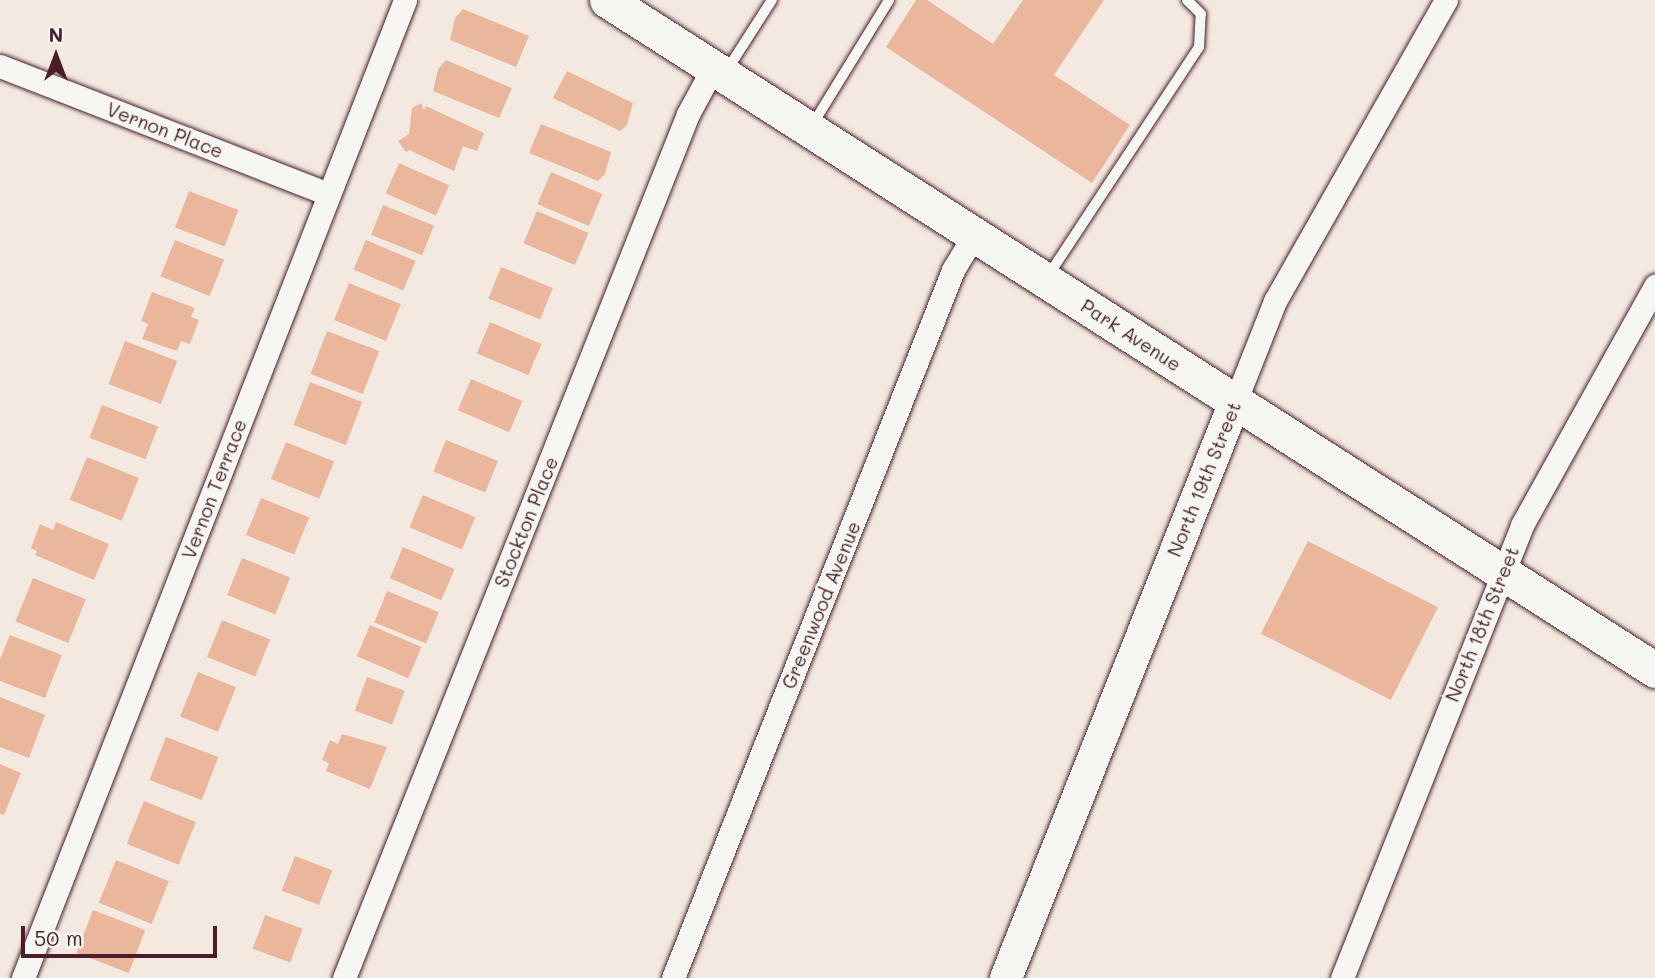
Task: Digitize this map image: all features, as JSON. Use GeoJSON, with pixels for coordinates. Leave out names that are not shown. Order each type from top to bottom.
{"type":"FeatureCollection","features":[{"type":"Feature","properties":{"kind":"main road","name":"Park Avenue"},"geometry":{"type":"LineString","coordinates":[[607,0],[1655,670]]}},
{"type":"Feature","properties":{"kind":"street","name":"Vernon Terrace"},"geometry":{"type":"LineString","coordinates":[[23,978],[405,0]]}},
{"type":"Feature","properties":{"kind":"street","name":"North 19th Street"},"geometry":{"type":"LineString","coordinates":[[1006,978],[1275,300],[1446,0]]}},
{"type":"Feature","properties":{"kind":"street","name":"Vernon Place"},"geometry":{"type":"LineString","coordinates":[[0,66],[329,194]]}},
{"type":"Feature","properties":{"kind":"street","name":"Stockton Place"},"geometry":{"type":"LineString","coordinates":[[344,978],[688,114],[718,71]]}},
{"type":"Feature","properties":{"kind":"street","name":"Greenwood Avenue"},"geometry":{"type":"LineString","coordinates":[[673,978],[953,270],[974,235]]}},
{"type":"Feature","properties":{"kind":"street","name":"North 18th Street"},"geometry":{"type":"LineString","coordinates":[[1342,978],[1530,509],[1655,286]]}},
{"type":"Feature","properties":{"kind":"lane"},"geometry":{"type":"LineString","coordinates":[[718,71],[772,0]]}},
{"type":"Feature","properties":{"kind":"lane"},"geometry":{"type":"LineString","coordinates":[[810,130],[889,0]]}},
{"type":"Feature","properties":{"kind":"lane"},"geometry":{"type":"LineString","coordinates":[[1045,280],[1199,47],[1200,14],[1187,0]]}},
{"type":"Feature","properties":{"kind":"building"},"geometry":{"type":"Polygon","coordinates":[[[916,0],[927,0],[993,44],[1023,0],[1104,0],[1054,75],[1130,125],[1092,183],[886,47],[916,0]]]}},
{"type":"Feature","properties":{"kind":"building"},"geometry":{"type":"Polygon","coordinates":[[[463,9],[529,36],[516,67],[450,40],[455,18],[463,9]]]}},
{"type":"Feature","properties":{"kind":"building"},"geometry":{"type":"Polygon","coordinates":[[[446,60],[512,88],[499,118],[433,91],[438,69],[446,60]]]}},
{"type":"Feature","properties":{"kind":"building"},"geometry":{"type":"Polygon","coordinates":[[[567,71],[633,103],[627,125],[620,131],[553,98],[567,71]]]}},
{"type":"Feature","properties":{"kind":"building"},"geometry":{"type":"Polygon","coordinates":[[[421,103],[424,110],[426,106],[484,133],[477,151],[463,146],[454,171],[409,150],[406,152],[398,141],[409,134],[412,108],[421,103]]]}},
{"type":"Feature","properties":{"kind":"building"},"geometry":{"type":"Polygon","coordinates":[[[541,124],[611,152],[605,174],[598,181],[529,153],[541,124]]]}},
{"type":"Feature","properties":{"kind":"building"},"geometry":{"type":"Polygon","coordinates":[[[399,163],[449,185],[436,216],[386,193],[399,163]]]}},
{"type":"Feature","properties":{"kind":"building"},"geometry":{"type":"Polygon","coordinates":[[[551,172],[603,194],[589,226],[537,204],[551,172]]]}},
{"type":"Feature","properties":{"kind":"building"},"geometry":{"type":"Polygon","coordinates":[[[189,191],[238,210],[225,246],[175,227],[189,191]]]}},
{"type":"Feature","properties":{"kind":"building"},"geometry":{"type":"Polygon","coordinates":[[[383,205],[434,226],[422,255],[371,235],[383,205]]]}},
{"type":"Feature","properties":{"kind":"building"},"geometry":{"type":"Polygon","coordinates":[[[537,211],[589,233],[575,265],[523,243],[537,211]]]}},
{"type":"Feature","properties":{"kind":"building"},"geometry":{"type":"Polygon","coordinates":[[[175,240],[224,260],[210,296],[160,276],[175,240]]]}},
{"type":"Feature","properties":{"kind":"building"},"geometry":{"type":"Polygon","coordinates":[[[366,240],[416,261],[403,291],[353,269],[366,240]]]}},
{"type":"Feature","properties":{"kind":"building"},"geometry":{"type":"Polygon","coordinates":[[[501,267],[553,288],[540,320],[488,299],[501,267]]]}},
{"type":"Feature","properties":{"kind":"building"},"geometry":{"type":"Polygon","coordinates":[[[349,283],[401,304],[386,341],[334,320],[349,283]]]}},
{"type":"Feature","properties":{"kind":"building"},"geometry":{"type":"Polygon","coordinates":[[[152,292],[195,308],[191,317],[199,320],[190,344],[181,341],[177,351],[142,339],[148,324],[141,321],[152,292]]]}},
{"type":"Feature","properties":{"kind":"building"},"geometry":{"type":"Polygon","coordinates":[[[490,322],[542,344],[528,375],[477,353],[490,322]]]}},
{"type":"Feature","properties":{"kind":"building"},"geometry":{"type":"Polygon","coordinates":[[[327,331],[379,351],[363,394],[311,374],[327,331]]]}},
{"type":"Feature","properties":{"kind":"building"},"geometry":{"type":"Polygon","coordinates":[[[125,341],[177,361],[161,404],[109,384],[125,341]]]}},
{"type":"Feature","properties":{"kind":"building"},"geometry":{"type":"Polygon","coordinates":[[[471,379],[523,401],[509,432],[458,410],[471,379]]]}},
{"type":"Feature","properties":{"kind":"building"},"geometry":{"type":"Polygon","coordinates":[[[310,382],[362,402],[346,445],[294,425],[310,382]]]}},
{"type":"Feature","properties":{"kind":"building"},"geometry":{"type":"Polygon","coordinates":[[[102,405],[158,427],[145,459],[89,438],[102,405]]]}},
{"type":"Feature","properties":{"kind":"building"},"geometry":{"type":"Polygon","coordinates":[[[446,440],[498,461],[485,493],[433,472],[446,440]]]}},
{"type":"Feature","properties":{"kind":"building"},"geometry":{"type":"Polygon","coordinates":[[[286,442],[334,461],[319,499],[271,479],[286,442]]]}},
{"type":"Feature","properties":{"kind":"building"},"geometry":{"type":"Polygon","coordinates":[[[87,457],[139,478],[122,521],[70,500],[87,457]]]}},
{"type":"Feature","properties":{"kind":"building"},"geometry":{"type":"Polygon","coordinates":[[[423,495],[475,517],[462,549],[409,527],[423,495]]]}},
{"type":"Feature","properties":{"kind":"building"},"geometry":{"type":"Polygon","coordinates":[[[261,498],[309,517],[294,555],[246,535],[261,498]]]}},
{"type":"Feature","properties":{"kind":"building"},"geometry":{"type":"Polygon","coordinates":[[[56,522],[109,544],[94,580],[35,555],[37,551],[31,548],[40,524],[53,530],[56,522]]]}},
{"type":"Feature","properties":{"kind":"building"},"geometry":{"type":"Polygon","coordinates":[[[1308,541],[1438,607],[1391,700],[1261,634],[1308,541]]]}},
{"type":"Feature","properties":{"kind":"building"},"geometry":{"type":"Polygon","coordinates":[[[403,547],[455,569],[441,600],[390,578],[403,547]]]}},
{"type":"Feature","properties":{"kind":"building"},"geometry":{"type":"Polygon","coordinates":[[[242,558],[290,577],[275,615],[227,595],[242,558]]]}},
{"type":"Feature","properties":{"kind":"building"},"geometry":{"type":"Polygon","coordinates":[[[33,578],[86,599],[68,643],[15,622],[33,578]]]}},
{"type":"Feature","properties":{"kind":"building"},"geometry":{"type":"Polygon","coordinates":[[[387,591],[439,612],[426,644],[374,623],[387,591]]]}},
{"type":"Feature","properties":{"kind":"building"},"geometry":{"type":"Polygon","coordinates":[[[222,620],[270,639],[255,677],[207,657],[222,620]]]}},
{"type":"Feature","properties":{"kind":"building"},"geometry":{"type":"Polygon","coordinates":[[[370,625],[422,647],[408,678],[357,656],[370,625]]]}},
{"type":"Feature","properties":{"kind":"building"},"geometry":{"type":"Polygon","coordinates":[[[10,635],[62,655],[45,698],[0,681],[0,659],[10,635]]]}},
{"type":"Feature","properties":{"kind":"building"},"geometry":{"type":"Polygon","coordinates":[[[198,672],[236,687],[218,732],[180,717],[198,672]]]}},
{"type":"Feature","properties":{"kind":"building"},"geometry":{"type":"Polygon","coordinates":[[[367,677],[405,691],[392,725],[355,711],[367,677]]]}},
{"type":"Feature","properties":{"kind":"building"},"geometry":{"type":"Polygon","coordinates":[[[0,697],[45,715],[29,758],[0,747],[0,697]]]}},
{"type":"Feature","properties":{"kind":"building"},"geometry":{"type":"Polygon","coordinates":[[[342,734],[387,747],[370,789],[326,771],[329,763],[322,760],[330,740],[338,744],[342,734]]]}},
{"type":"Feature","properties":{"kind":"building"},"geometry":{"type":"Polygon","coordinates":[[[166,737],[218,757],[202,800],[150,780],[166,737]]]}},
{"type":"Feature","properties":{"kind":"building"},"geometry":{"type":"Polygon","coordinates":[[[0,764],[21,773],[4,815],[0,814],[0,764]]]}},
{"type":"Feature","properties":{"kind":"building"},"geometry":{"type":"Polygon","coordinates":[[[144,801],[196,822],[179,865],[127,844],[144,801]]]}},
{"type":"Feature","properties":{"kind":"building"},"geometry":{"type":"Polygon","coordinates":[[[295,856],[332,870],[319,905],[282,891],[295,856]]]}},
{"type":"Feature","properties":{"kind":"building"},"geometry":{"type":"Polygon","coordinates":[[[116,860],[169,881],[152,924],[99,903],[116,860]]]}},
{"type":"Feature","properties":{"kind":"building"},"geometry":{"type":"Polygon","coordinates":[[[93,910],[145,930],[129,973],[77,953],[93,910]]]}},
{"type":"Feature","properties":{"kind":"building"},"geometry":{"type":"Polygon","coordinates":[[[265,915],[303,929],[290,963],[253,949],[265,915]]]}}]}
